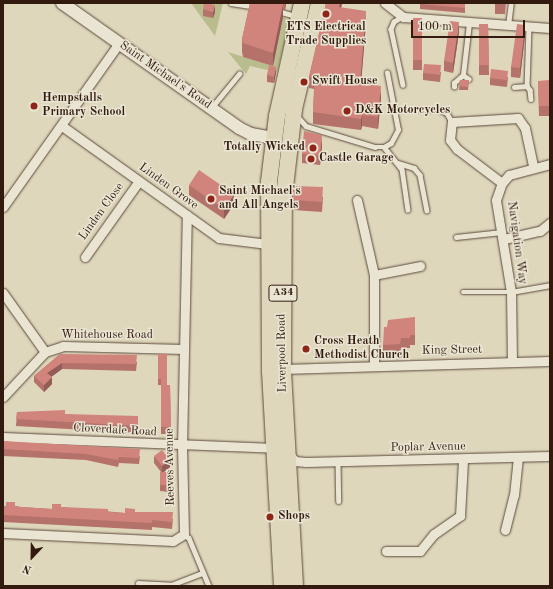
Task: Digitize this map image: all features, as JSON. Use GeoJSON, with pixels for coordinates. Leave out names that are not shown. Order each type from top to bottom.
{"type":"FeatureCollection","features":[{"type":"Feature","properties":{"kind":"highway","name":"Liverpool Road"},"geometry":{"type":"LineString","coordinates":[[282,586],[280,449],[268,244],[268,182],[281,141],[294,109],[319,3]]}},
{"type":"Feature","properties":{"kind":"highway","name":"Liverpool Road"},"geometry":{"type":"LineString","coordinates":[[295,586],[280,449],[283,369],[284,196],[281,141],[300,10]]}},
{"type":"Feature","properties":{"kind":"highway","name":"A34"},"geometry":{"type":"LineString","coordinates":[[281,141],[292,89],[304,63]]}},
{"type":"Feature","properties":{"kind":"street","name":"Saint Michael's Road"},"geometry":{"type":"LineString","coordinates":[[62,3],[245,132],[281,141]]}},
{"type":"Feature","properties":{"kind":"street"},"geometry":{"type":"LineString","coordinates":[[385,3],[403,17],[550,28]]}},
{"type":"Feature","properties":{"kind":"street"},"geometry":{"type":"LineString","coordinates":[[3,206],[62,126],[119,43]]}},
{"type":"Feature","properties":{"kind":"street"},"geometry":{"type":"LineString","coordinates":[[532,168],[526,128],[518,118],[452,122],[452,143],[502,183],[509,175],[550,164]]}},
{"type":"Feature","properties":{"kind":"street","name":"Linden Grove"},"geometry":{"type":"LineString","coordinates":[[62,126],[219,238],[268,244]]}},
{"type":"Feature","properties":{"kind":"street","name":"Linden Close"},"geometry":{"type":"LineString","coordinates":[[85,257],[139,181]]}},
{"type":"Feature","properties":{"kind":"street","name":"Navigation Way"},"geometry":{"type":"LineString","coordinates":[[502,183],[496,200],[503,235],[511,292],[512,362]]}},
{"type":"Feature","properties":{"kind":"street"},"geometry":{"type":"LineString","coordinates":[[357,200],[374,275],[374,365]]}},
{"type":"Feature","properties":{"kind":"street","name":"Reeves Avenue"},"geometry":{"type":"LineString","coordinates":[[184,534],[182,447],[187,215]]}},
{"type":"Feature","properties":{"kind":"street"},"geometry":{"type":"LineString","coordinates":[[503,235],[540,231],[550,223]]}},
{"type":"Feature","properties":{"kind":"street"},"geometry":{"type":"LineString","coordinates":[[374,275],[420,266]]}},
{"type":"Feature","properties":{"kind":"street"},"geometry":{"type":"LineString","coordinates":[[3,293],[45,352]]}},
{"type":"Feature","properties":{"kind":"street","name":"Whitehouse Road"},"geometry":{"type":"LineString","coordinates":[[3,397],[45,352],[62,346],[184,349]]}},
{"type":"Feature","properties":{"kind":"street","name":"King Street"},"geometry":{"type":"LineString","coordinates":[[283,369],[374,365],[550,361]]}},
{"type":"Feature","properties":{"kind":"street","name":"Cloverdale Road"},"geometry":{"type":"LineString","coordinates":[[3,437],[182,447],[280,449]]}},
{"type":"Feature","properties":{"kind":"street","name":"Poplar Avenue"},"geometry":{"type":"LineString","coordinates":[[280,449],[295,461],[306,462],[463,460],[550,456]]}},
{"type":"Feature","properties":{"kind":"street"},"geometry":{"type":"LineString","coordinates":[[505,530],[514,495],[518,458]]}},
{"type":"Feature","properties":{"kind":"street"},"geometry":{"type":"LineString","coordinates":[[386,551],[420,551],[434,534],[460,516],[463,460]]}},
{"type":"Feature","properties":{"kind":"street"},"geometry":{"type":"LineString","coordinates":[[3,534],[173,540],[181,538],[184,534]]}},
{"type":"Feature","properties":{"kind":"lane"},"geometry":{"type":"LineString","coordinates":[[231,3],[244,4],[264,9]]}},
{"type":"Feature","properties":{"kind":"lane"},"geometry":{"type":"LineString","coordinates":[[508,26],[511,3]]}},
{"type":"Feature","properties":{"kind":"lane"},"geometry":{"type":"LineString","coordinates":[[271,10],[300,10]]}},
{"type":"Feature","properties":{"kind":"lane"},"geometry":{"type":"LineString","coordinates":[[403,17],[396,19],[391,27],[403,85]]}},
{"type":"Feature","properties":{"kind":"lane"},"geometry":{"type":"LineString","coordinates":[[454,87],[454,82],[464,75],[469,23]]}},
{"type":"Feature","properties":{"kind":"lane"},"geometry":{"type":"LineString","coordinates":[[529,27],[527,86],[530,90],[531,99]]}},
{"type":"Feature","properties":{"kind":"lane"},"geometry":{"type":"LineString","coordinates":[[294,109],[306,126],[375,147],[384,146],[391,143],[398,130],[387,73]]}},
{"type":"Feature","properties":{"kind":"lane"},"geometry":{"type":"LineString","coordinates":[[211,109],[239,74]]}},
{"type":"Feature","properties":{"kind":"lane"},"geometry":{"type":"LineString","coordinates":[[464,75],[469,79]]}},
{"type":"Feature","properties":{"kind":"lane"},"geometry":{"type":"LineString","coordinates":[[514,87],[527,86]]}},
{"type":"Feature","properties":{"kind":"lane"},"geometry":{"type":"LineString","coordinates":[[412,110],[440,110],[447,113],[452,122]]}},
{"type":"Feature","properties":{"kind":"lane"},"geometry":{"type":"LineString","coordinates":[[384,146],[398,163],[408,210]]}},
{"type":"Feature","properties":{"kind":"lane"},"geometry":{"type":"LineString","coordinates":[[398,163],[414,168],[420,175],[427,210]]}},
{"type":"Feature","properties":{"kind":"lane"},"geometry":{"type":"LineString","coordinates":[[456,237],[503,235]]}},
{"type":"Feature","properties":{"kind":"lane"},"geometry":{"type":"LineString","coordinates":[[463,292],[511,292],[550,285]]}},
{"type":"Feature","properties":{"kind":"lane"},"geometry":{"type":"LineString","coordinates":[[338,462],[339,501]]}},
{"type":"Feature","properties":{"kind":"lane"},"geometry":{"type":"LineString","coordinates":[[184,534],[189,538],[209,586]]}},
{"type":"Feature","properties":{"kind":"lane"},"geometry":{"type":"LineString","coordinates":[[138,583],[171,585],[204,573]]}},
{"type":"Feature","properties":{"kind":"green space"},"geometry":{"type":"Polygon","coordinates":[[[191,3],[223,3],[215,36],[191,3]]]}},
{"type":"Feature","properties":{"kind":"green space"},"geometry":{"type":"Polygon","coordinates":[[[283,17],[290,21],[277,72],[250,66],[246,74],[228,52],[273,66],[283,17]]]}},
{"type":"Feature","properties":{"kind":"building"},"geometry":{"type":"Polygon","coordinates":[[[204,3],[215,5],[213,12],[203,9],[204,3]]]}},
{"type":"Feature","properties":{"kind":"building"},"geometry":{"type":"Polygon","coordinates":[[[250,3],[283,4],[273,53],[243,43],[242,39],[250,3]]]}},
{"type":"Feature","properties":{"kind":"building"},"geometry":{"type":"Polygon","coordinates":[[[326,3],[340,3],[339,7],[366,11],[360,83],[381,86],[378,117],[362,115],[361,119],[313,112],[315,77],[309,77],[326,3]]]}},
{"type":"Feature","properties":{"kind":"building"},"geometry":{"type":"Polygon","coordinates":[[[465,3],[465,8],[420,4],[465,3]]]}},
{"type":"Feature","properties":{"kind":"building"},"geometry":{"type":"Polygon","coordinates":[[[413,18],[422,18],[422,60],[413,60],[413,18]]]}},
{"type":"Feature","properties":{"kind":"building"},"geometry":{"type":"Polygon","coordinates":[[[450,21],[459,22],[453,63],[444,61],[450,21]]]}},
{"type":"Feature","properties":{"kind":"building"},"geometry":{"type":"Polygon","coordinates":[[[479,24],[488,24],[489,65],[479,65],[479,24]]]}},
{"type":"Feature","properties":{"kind":"building"},"geometry":{"type":"Polygon","coordinates":[[[517,24],[525,25],[520,68],[511,67],[517,24]]]}},
{"type":"Feature","properties":{"kind":"building"},"geometry":{"type":"Polygon","coordinates":[[[424,64],[441,65],[440,75],[423,73],[424,64]]]}},
{"type":"Feature","properties":{"kind":"building"},"geometry":{"type":"Polygon","coordinates":[[[269,65],[276,67],[274,77],[267,75],[269,65]]]}},
{"type":"Feature","properties":{"kind":"building"},"geometry":{"type":"Polygon","coordinates":[[[491,69],[508,71],[507,80],[490,78],[491,69]]]}},
{"type":"Feature","properties":{"kind":"building"},"geometry":{"type":"Polygon","coordinates":[[[460,80],[469,80],[468,87],[459,86],[460,80]]]}},
{"type":"Feature","properties":{"kind":"building"},"geometry":{"type":"Polygon","coordinates":[[[549,80],[550,106],[539,106],[538,81],[549,80]]]}},
{"type":"Feature","properties":{"kind":"building"},"geometry":{"type":"Polygon","coordinates":[[[304,131],[322,135],[320,155],[302,154],[304,131]]]}},
{"type":"Feature","properties":{"kind":"building"},"geometry":{"type":"Polygon","coordinates":[[[199,170],[234,194],[224,209],[189,185],[199,170]]]}},
{"type":"Feature","properties":{"kind":"building"},"geometry":{"type":"Polygon","coordinates":[[[294,186],[323,187],[322,202],[293,200],[294,186]]]}},
{"type":"Feature","properties":{"kind":"building"},"geometry":{"type":"Polygon","coordinates":[[[415,317],[415,335],[410,335],[410,338],[401,338],[400,344],[383,345],[384,327],[387,327],[388,320],[415,317]]]}},
{"type":"Feature","properties":{"kind":"building"},"geometry":{"type":"Polygon","coordinates":[[[60,354],[137,355],[136,364],[62,363],[47,373],[52,377],[44,385],[34,376],[60,354]]]}},
{"type":"Feature","properties":{"kind":"building"},"geometry":{"type":"Polygon","coordinates":[[[158,354],[167,354],[167,385],[170,385],[171,427],[161,427],[161,379],[158,379],[158,354]]]}},
{"type":"Feature","properties":{"kind":"building"},"geometry":{"type":"Polygon","coordinates":[[[65,410],[65,414],[138,416],[138,426],[16,419],[17,412],[65,410]]]}},
{"type":"Feature","properties":{"kind":"building"},"geometry":{"type":"Polygon","coordinates":[[[3,441],[140,449],[139,458],[119,457],[118,460],[86,454],[3,449],[3,441]]]}},
{"type":"Feature","properties":{"kind":"building"},"geometry":{"type":"Polygon","coordinates":[[[162,450],[170,460],[162,466],[154,456],[162,450]]]}},
{"type":"Feature","properties":{"kind":"building"},"geometry":{"type":"Polygon","coordinates":[[[160,472],[171,472],[170,485],[160,485],[160,472]]]}},
{"type":"Feature","properties":{"kind":"building"},"geometry":{"type":"Polygon","coordinates":[[[6,502],[15,502],[15,506],[21,507],[52,509],[52,504],[61,504],[61,507],[108,509],[108,512],[125,513],[125,508],[135,509],[135,512],[173,512],[172,522],[152,520],[152,523],[3,515],[3,506],[6,506],[6,502]]]}},
{"type":"Feature","properties":{"kind":"place","name":"ETS Electrical Trade Supplies"},"geometry":{"type":"Point","coordinates":[326,14]}},
{"type":"Feature","properties":{"kind":"place","name":"Swift House"},"geometry":{"type":"Point","coordinates":[304,82]}},
{"type":"Feature","properties":{"kind":"place","name":"Hempstalls Primary School"},"geometry":{"type":"Point","coordinates":[34,106]}},
{"type":"Feature","properties":{"kind":"place","name":"D&K Motorcycles"},"geometry":{"type":"Point","coordinates":[347,111]}},
{"type":"Feature","properties":{"kind":"place","name":"Totally Wicked"},"geometry":{"type":"Point","coordinates":[313,148]}},
{"type":"Feature","properties":{"kind":"place","name":"Castle Garage"},"geometry":{"type":"Point","coordinates":[311,159]}},
{"type":"Feature","properties":{"kind":"place","name":"Saint Michael's and All Angels"},"geometry":{"type":"Point","coordinates":[211,199]}},
{"type":"Feature","properties":{"kind":"place","name":"Cross Heath Methodist Church"},"geometry":{"type":"Point","coordinates":[306,349]}},
{"type":"Feature","properties":{"kind":"place","name":"Shops"},"geometry":{"type":"Point","coordinates":[270,517]}}]}
